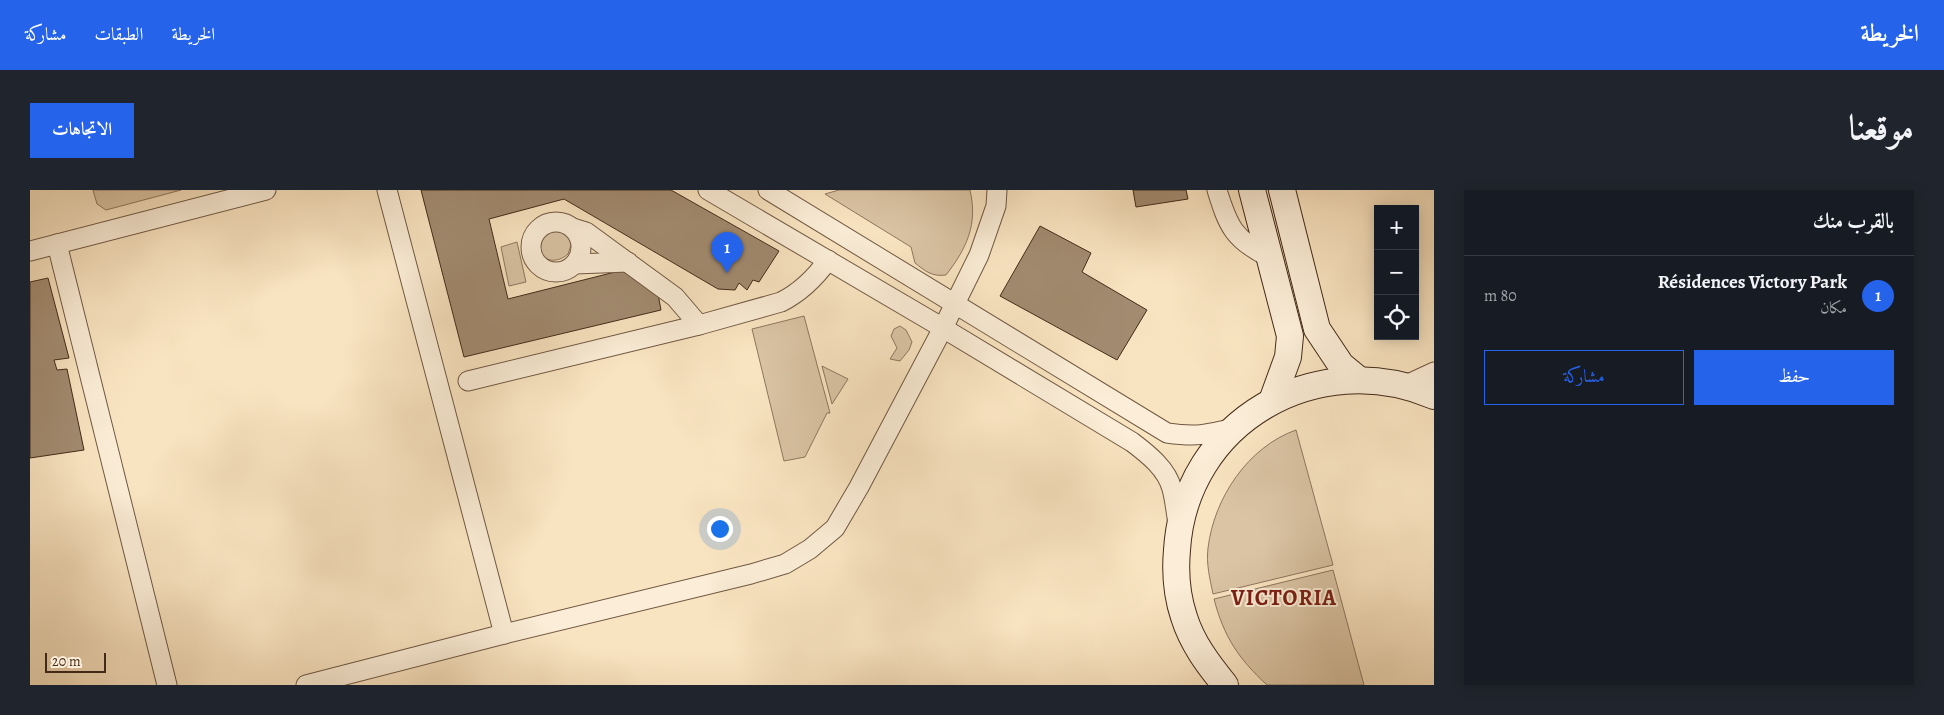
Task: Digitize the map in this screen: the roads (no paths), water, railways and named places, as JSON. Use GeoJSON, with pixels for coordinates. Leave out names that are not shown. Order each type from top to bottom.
{"type":"FeatureCollection","features":[{"type":"Feature","properties":{"kind":"main road"},"geometry":{"type":"LineString","coordinates":[[1252,190],[1290,336],[1288,357],[1272,401]]}},
{"type":"Feature","properties":{"kind":"main road"},"geometry":{"type":"LineString","coordinates":[[1282,190],[1317,329],[1341,365],[1358,379]]}},
{"type":"Feature","properties":{"kind":"main road"},"geometry":{"type":"LineString","coordinates":[[1225,685],[1203,658],[1184,617],[1175,573],[1178,527],[1190,490],[1209,457],[1234,428],[1272,401],[1299,389],[1328,382],[1358,379],[1390,382],[1434,396]]}},
{"type":"Feature","properties":{"kind":"street"},"geometry":{"type":"LineString","coordinates":[[30,251],[266,190]]}},
{"type":"Feature","properties":{"kind":"street"},"geometry":{"type":"LineString","coordinates":[[387,190],[504,634]]}},
{"type":"Feature","properties":{"kind":"street"},"geometry":{"type":"LineString","coordinates":[[708,190],[943,328],[1149,454],[1172,488],[1178,527]]}},
{"type":"Feature","properties":{"kind":"street"},"geometry":{"type":"LineString","coordinates":[[768,190],[1167,433],[1190,436],[1210,434],[1234,428]]}},
{"type":"Feature","properties":{"kind":"street"},"geometry":{"type":"LineString","coordinates":[[306,685],[504,634],[751,574],[785,564],[810,549],[835,528],[943,328],[979,255],[996,206],[997,190]]}},
{"type":"Feature","properties":{"kind":"street"},"geometry":{"type":"LineString","coordinates":[[1217,190],[1224,215],[1235,233],[1245,244],[1269,257]]}},
{"type":"Feature","properties":{"kind":"street"},"geometry":{"type":"LineString","coordinates":[[573,228],[581,242],[580,257],[569,269],[561,272],[544,270],[537,264],[531,249],[535,233],[549,223],[566,224],[586,232],[628,262],[682,304],[699,325]]}},
{"type":"Feature","properties":{"kind":"street"},"geometry":{"type":"LineString","coordinates":[[57,244],[167,685]]}},
{"type":"Feature","properties":{"kind":"street"},"geometry":{"type":"LineString","coordinates":[[468,381],[699,325],[782,302],[792,297],[811,282],[828,260]]}},
{"type":"Feature","properties":{"kind":"street"},"geometry":{"type":"LineString","coordinates":[[575,264],[628,262]]}},
{"type":"Feature","properties":{"kind":"street"},"geometry":{"type":"LineString","coordinates":[[1406,386],[1434,372]]}},
{"type":"Feature","properties":{"kind":"place","name":"Résidences Victory Park"},"geometry":{"type":"Point","coordinates":[727,273]}},
{"type":"Feature","properties":{"kind":"district","name":"VICTORIA"},"geometry":{"type":"Point","coordinates":[1284,598]}}]}
